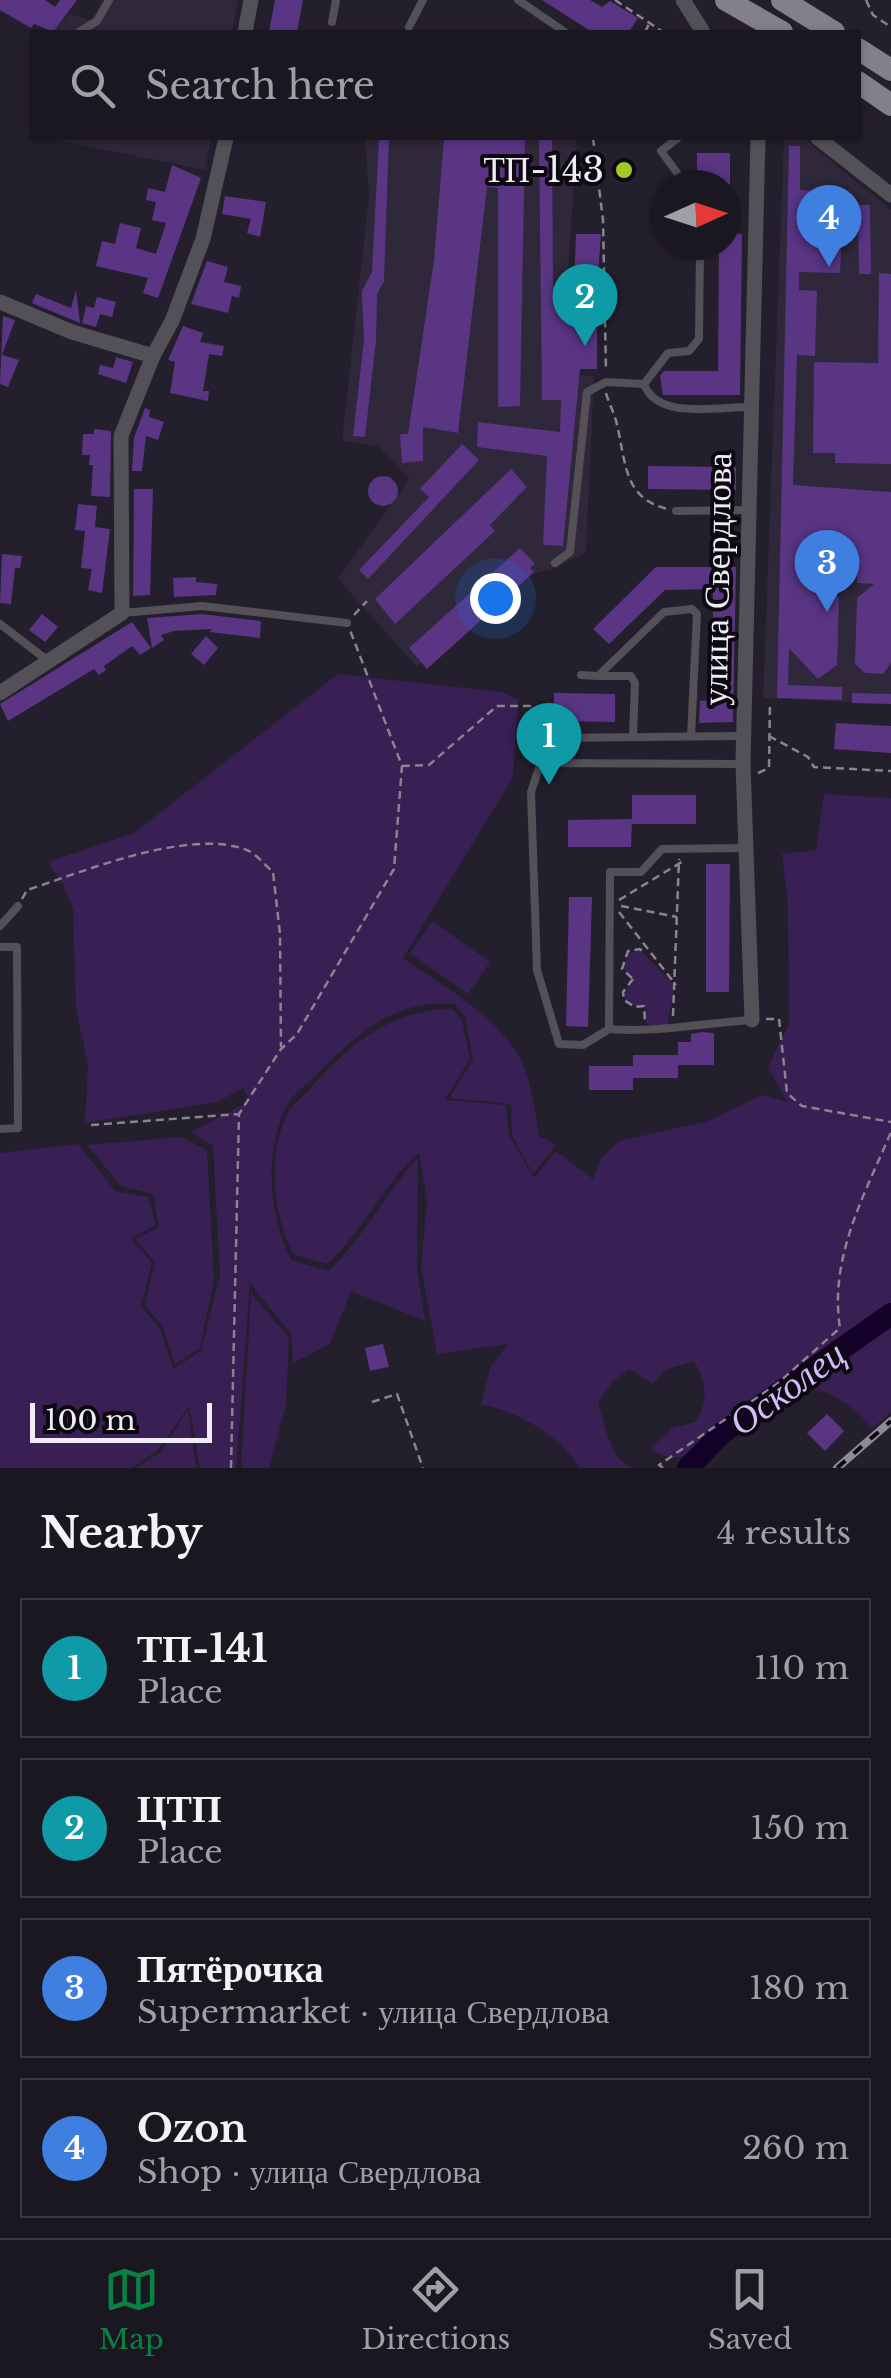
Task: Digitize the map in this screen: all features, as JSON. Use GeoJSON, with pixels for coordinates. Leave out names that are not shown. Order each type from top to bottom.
{"type":"FeatureCollection","features":[{"type":"Feature","properties":{"kind":"main road"},"geometry":{"type":"LineString","coordinates":[[726,0],[778,30]]}},
{"type":"Feature","properties":{"kind":"main road"},"geometry":{"type":"LineString","coordinates":[[794,4],[831,30]]}},
{"type":"Feature","properties":{"kind":"main road"},"geometry":{"type":"LineString","coordinates":[[861,51],[891,70]]}},
{"type":"Feature","properties":{"kind":"main road"},"geometry":{"type":"LineString","coordinates":[[861,84],[891,105]]}},
{"type":"Feature","properties":{"kind":"street"},"geometry":{"type":"LineString","coordinates":[[246,30],[251,0]]}},
{"type":"Feature","properties":{"kind":"street"},"geometry":{"type":"LineString","coordinates":[[683,0],[702,30]]}},
{"type":"Feature","properties":{"kind":"street"},"geometry":{"type":"LineString","coordinates":[[0,693],[122,613],[121,436],[153,356],[172,321],[202,239],[226,140]]}},
{"type":"Feature","properties":{"kind":"street","name":"улица Свердлова"},"geometry":{"type":"LineString","coordinates":[[752,1020],[743,770],[758,140]]}},
{"type":"Feature","properties":{"kind":"street"},"geometry":{"type":"LineString","coordinates":[[821,140],[891,195]]}},
{"type":"Feature","properties":{"kind":"street"},"geometry":{"type":"LineString","coordinates":[[0,302],[72,332],[153,356]]}},
{"type":"Feature","properties":{"kind":"lane"},"geometry":{"type":"LineString","coordinates":[[82,30],[96,21],[109,0]]}},
{"type":"Feature","properties":{"kind":"lane"},"geometry":{"type":"LineString","coordinates":[[332,22],[336,0]]}},
{"type":"Feature","properties":{"kind":"lane"},"geometry":{"type":"LineString","coordinates":[[409,26],[424,0]]}},
{"type":"Feature","properties":{"kind":"lane"},"geometry":{"type":"LineString","coordinates":[[518,0],[562,30]]}},
{"type":"Feature","properties":{"kind":"lane"},"geometry":{"type":"LineString","coordinates":[[675,140],[661,151],[675,170]]}},
{"type":"Feature","properties":{"kind":"lane"},"geometry":{"type":"LineString","coordinates":[[644,384],[668,353],[689,351],[699,339],[700,260]]}},
{"type":"Feature","properties":{"kind":"lane"},"geometry":{"type":"LineString","coordinates":[[555,563],[570,552],[587,392],[606,382],[644,384]]}},
{"type":"Feature","properties":{"kind":"lane"},"geometry":{"type":"LineString","coordinates":[[644,384],[648,395],[661,406],[749,408]]}},
{"type":"Feature","properties":{"kind":"lane"},"geometry":{"type":"LineString","coordinates":[[676,510],[748,510]]}},
{"type":"Feature","properties":{"kind":"lane"},"geometry":{"type":"LineString","coordinates":[[122,613],[202,606],[347,623]]}},
{"type":"Feature","properties":{"kind":"lane"},"geometry":{"type":"LineString","coordinates":[[598,676],[664,612],[692,610],[697,614],[691,736]]}},
{"type":"Feature","properties":{"kind":"lane"},"geometry":{"type":"LineString","coordinates":[[0,624],[50,663]]}},
{"type":"Feature","properties":{"kind":"lane"},"geometry":{"type":"LineString","coordinates":[[581,676],[631,676],[635,684],[633,735]]}},
{"type":"Feature","properties":{"kind":"lane"},"geometry":{"type":"LineString","coordinates":[[746,736],[550,738],[532,792],[537,970],[558,1044],[583,1045],[609,1029],[654,1033],[687,1024],[752,1020]]}},
{"type":"Feature","properties":{"kind":"lane"},"geometry":{"type":"LineString","coordinates":[[539,763],[743,770]]}},
{"type":"Feature","properties":{"kind":"lane"},"geometry":{"type":"LineString","coordinates":[[609,1029],[610,872],[641,872],[662,849],[746,848]]}},
{"type":"Feature","properties":{"kind":"lane"},"geometry":{"type":"LineString","coordinates":[[0,926],[18,906]]}},
{"type":"Feature","properties":{"kind":"lane"},"geometry":{"type":"LineString","coordinates":[[0,947],[17,948],[18,1128],[0,1128]]}},
{"type":"Feature","properties":{"kind":"path"},"geometry":{"type":"LineString","coordinates":[[618,0],[660,30]]}},
{"type":"Feature","properties":{"kind":"path"},"geometry":{"type":"LineString","coordinates":[[866,0],[874,16],[891,28]]}},
{"type":"Feature","properties":{"kind":"path"},"geometry":{"type":"LineString","coordinates":[[646,30],[650,23]]}},
{"type":"Feature","properties":{"kind":"path"},"geometry":{"type":"LineString","coordinates":[[593,140],[603,220],[606,382],[620,457],[632,486],[646,502],[676,510]]}},
{"type":"Feature","properties":{"kind":"path"},"geometry":{"type":"LineString","coordinates":[[232,1468],[240,1114],[281,1049],[296,1034],[394,869],[402,766],[347,623],[367,601]]}},
{"type":"Feature","properties":{"kind":"path"},"geometry":{"type":"LineString","coordinates":[[743,770],[768,770],[770,702]]}},
{"type":"Feature","properties":{"kind":"path"},"geometry":{"type":"LineString","coordinates":[[402,766],[429,765],[497,706],[530,706],[550,738]]}},
{"type":"Feature","properties":{"kind":"path"},"geometry":{"type":"LineString","coordinates":[[769,736],[808,756],[814,767],[891,771]]}},
{"type":"Feature","properties":{"kind":"path"},"geometry":{"type":"LineString","coordinates":[[18,906],[27,890],[138,852],[210,846],[249,851],[272,872],[280,934],[281,1049]]}},
{"type":"Feature","properties":{"kind":"path"},"geometry":{"type":"LineString","coordinates":[[673,1013],[677,986],[679,848]]}},
{"type":"Feature","properties":{"kind":"path"},"geometry":{"type":"LineString","coordinates":[[618,906],[706,848]]}},
{"type":"Feature","properties":{"kind":"path"},"geometry":{"type":"LineString","coordinates":[[618,906],[678,918]]}},
{"type":"Feature","properties":{"kind":"path"},"geometry":{"type":"LineString","coordinates":[[618,906],[651,958]]}},
{"type":"Feature","properties":{"kind":"path"},"geometry":{"type":"LineString","coordinates":[[633,979],[622,969],[628,951],[640,949],[677,986]]}},
{"type":"Feature","properties":{"kind":"path"},"geometry":{"type":"LineString","coordinates":[[609,978],[633,979]]}},
{"type":"Feature","properties":{"kind":"path"},"geometry":{"type":"LineString","coordinates":[[633,979],[623,992],[624,1000],[635,1008],[644,1006]]}},
{"type":"Feature","properties":{"kind":"path"},"geometry":{"type":"LineString","coordinates":[[752,1020],[779,1019],[787,1093],[802,1106],[891,1122]]}},
{"type":"Feature","properties":{"kind":"path"},"geometry":{"type":"LineString","coordinates":[[91,1125],[240,1114]]}},
{"type":"Feature","properties":{"kind":"path"},"geometry":{"type":"LineString","coordinates":[[663,1468],[659,1465],[778,1383],[840,1328],[834,1293],[844,1245],[891,1132]]}},
{"type":"Feature","properties":{"kind":"path"},"geometry":{"type":"LineString","coordinates":[[372,1402],[396,1394],[423,1468]]}},
{"type":"Feature","properties":{"kind":"shaded area"},"geometry":{"type":"Polygon","coordinates":[[[103,0],[238,0],[232,30],[53,30],[70,14],[91,20],[103,0]]]}},
{"type":"Feature","properties":{"kind":"shaded area"},"geometry":{"type":"Polygon","coordinates":[[[56,140],[211,140],[205,170],[56,140]]]}},
{"type":"Feature","properties":{"kind":"shaded area"},"geometry":{"type":"Polygon","coordinates":[[[365,140],[577,140],[567,374],[594,376],[586,552],[556,568],[525,576],[417,667],[338,579],[409,479],[378,446],[342,441],[369,196],[365,140]]]}},
{"type":"Feature","properties":{"kind":"shaded area"},"geometry":{"type":"Polygon","coordinates":[[[784,140],[805,140],[891,210],[891,704],[763,698],[784,140]]]}},
{"type":"Feature","properties":{"kind":"shaded area"},"geometry":{"type":"Polygon","coordinates":[[[338,674],[502,692],[518,700],[513,777],[403,958],[478,1010],[509,1042],[529,1082],[539,1136],[556,1145],[533,1174],[512,1135],[511,1104],[449,1098],[473,1060],[465,1016],[455,1004],[413,1007],[378,1022],[346,1046],[287,1104],[274,1146],[274,1205],[291,1260],[329,1271],[418,1158],[417,1269],[425,1321],[351,1291],[330,1344],[293,1363],[291,1334],[250,1283],[236,1468],[200,1468],[189,1406],[159,1449],[132,1468],[0,1468],[0,1153],[78,1144],[115,1191],[148,1197],[156,1225],[131,1238],[152,1263],[141,1306],[160,1329],[173,1369],[201,1351],[220,1275],[213,1146],[191,1132],[250,1101],[243,1088],[217,1102],[85,1123],[88,1065],[76,1008],[73,909],[48,862],[134,833],[338,674]]]}},
{"type":"Feature","properties":{"kind":"shaded area"},"geometry":{"type":"Polygon","coordinates":[[[824,794],[891,798],[891,1412],[873,1428],[836,1397],[814,1389],[802,1390],[782,1397],[749,1424],[730,1432],[713,1455],[667,1457],[651,1448],[672,1428],[695,1422],[700,1414],[704,1384],[698,1369],[694,1361],[665,1370],[653,1384],[629,1369],[612,1382],[598,1403],[614,1450],[633,1468],[580,1468],[550,1435],[510,1413],[481,1404],[490,1368],[508,1344],[437,1354],[421,1267],[427,1200],[419,1153],[327,1264],[294,1255],[281,1222],[275,1165],[281,1129],[292,1106],[339,1059],[372,1033],[409,1015],[452,1009],[462,1020],[470,1059],[445,1100],[506,1105],[509,1135],[534,1178],[556,1151],[593,1179],[602,1158],[619,1141],[708,1121],[762,1095],[787,1102],[768,1067],[789,1024],[788,905],[782,854],[816,850],[824,794]]]}},
{"type":"Feature","properties":{"kind":"shaded area"},"geometry":{"type":"Polygon","coordinates":[[[432,921],[490,962],[468,994],[410,953],[432,921]]]}},
{"type":"Feature","properties":{"kind":"shaded area"},"geometry":{"type":"Polygon","coordinates":[[[640,950],[675,986],[667,1025],[655,1028],[646,1023],[645,1006],[625,1000],[624,992],[634,979],[624,969],[629,953],[640,950]]]}},
{"type":"Feature","properties":{"kind":"shaded area"},"geometry":{"type":"Polygon","coordinates":[[[181,1137],[207,1150],[214,1279],[200,1348],[175,1364],[163,1326],[145,1305],[155,1262],[135,1239],[159,1227],[153,1194],[121,1186],[87,1145],[181,1137]]]}},
{"type":"Feature","properties":{"kind":"shaded area"},"geometry":{"type":"Polygon","coordinates":[[[251,1293],[289,1338],[286,1405],[269,1468],[241,1468],[251,1293]]]}},
{"type":"Feature","properties":{"kind":"shaded area"},"geometry":{"type":"Polygon","coordinates":[[[188,1410],[196,1468],[136,1468],[161,1452],[188,1410]]]}},
{"type":"Feature","properties":{"kind":"building"},"geometry":{"type":"Polygon","coordinates":[[[0,0],[45,0],[55,7],[60,0],[77,0],[54,30],[34,24],[31,28],[0,10],[0,0]]]}},
{"type":"Feature","properties":{"kind":"building"},"geometry":{"type":"Polygon","coordinates":[[[275,0],[303,0],[297,30],[269,30],[275,0]]]}},
{"type":"Feature","properties":{"kind":"building"},"geometry":{"type":"Polygon","coordinates":[[[542,0],[590,0],[602,7],[610,1],[638,18],[630,30],[589,30],[542,0]]]}},
{"type":"Feature","properties":{"kind":"building"},"geometry":{"type":"Polygon","coordinates":[[[379,140],[389,140],[384,281],[377,294],[365,437],[353,436],[364,340],[362,291],[372,272],[379,140]]]}},
{"type":"Feature","properties":{"kind":"building"},"geometry":{"type":"Polygon","coordinates":[[[444,140],[525,140],[520,406],[498,407],[498,188],[487,187],[458,433],[423,427],[423,461],[402,463],[400,434],[408,434],[434,260],[444,140]]]}},
{"type":"Feature","properties":{"kind":"building"},"geometry":{"type":"Polygon","coordinates":[[[539,140],[552,140],[553,286],[574,287],[576,234],[601,234],[596,303],[566,303],[566,323],[597,323],[597,369],[580,369],[563,546],[543,545],[547,456],[477,447],[478,422],[560,432],[561,400],[542,400],[539,140]]]}},
{"type":"Feature","properties":{"kind":"building"},"geometry":{"type":"Polygon","coordinates":[[[789,146],[800,146],[800,190],[849,191],[849,210],[843,210],[840,273],[799,272],[799,290],[817,291],[815,356],[797,355],[793,485],[891,492],[891,663],[883,674],[865,673],[855,664],[857,598],[874,584],[857,583],[858,553],[840,553],[839,582],[824,582],[839,598],[837,665],[818,679],[789,648],[788,685],[842,687],[842,700],[777,698],[789,146]]]}},
{"type":"Feature","properties":{"kind":"building"},"geometry":{"type":"Polygon","coordinates":[[[697,153],[730,153],[730,170],[697,170],[697,153]]]}},
{"type":"Feature","properties":{"kind":"building"},"geometry":{"type":"Polygon","coordinates":[[[172,165],[201,178],[158,298],[143,293],[148,278],[96,266],[102,241],[115,244],[120,223],[141,228],[136,248],[156,254],[166,223],[152,220],[156,202],[146,200],[148,188],[165,192],[172,165]]]}},
{"type":"Feature","properties":{"kind":"building"},"geometry":{"type":"Polygon","coordinates":[[[225,196],[266,202],[260,237],[247,233],[251,219],[222,214],[225,196]]]}},
{"type":"Feature","properties":{"kind":"building"},"geometry":{"type":"Polygon","coordinates":[[[858,205],[870,205],[871,274],[859,274],[858,205]]]}},
{"type":"Feature","properties":{"kind":"building"},"geometry":{"type":"Polygon","coordinates":[[[742,234],[740,395],[663,395],[660,376],[664,371],[718,371],[719,260],[741,260],[742,234]]]}},
{"type":"Feature","properties":{"kind":"building"},"geometry":{"type":"Polygon","coordinates":[[[207,261],[228,267],[224,282],[241,286],[239,298],[232,296],[228,313],[191,304],[207,261]]]}},
{"type":"Feature","properties":{"kind":"building"},"geometry":{"type":"Polygon","coordinates":[[[879,273],[891,274],[891,464],[835,463],[835,453],[813,453],[814,362],[878,363],[879,273]]]}},
{"type":"Feature","properties":{"kind":"building"},"geometry":{"type":"Polygon","coordinates":[[[76,290],[80,323],[32,303],[36,294],[71,308],[76,290]]]}},
{"type":"Feature","properties":{"kind":"building"},"geometry":{"type":"Polygon","coordinates":[[[97,297],[116,302],[112,317],[100,314],[96,327],[82,323],[86,306],[94,308],[97,297]]]}},
{"type":"Feature","properties":{"kind":"building"},"geometry":{"type":"Polygon","coordinates":[[[3,316],[15,320],[2,355],[19,360],[8,387],[0,384],[3,316]]]}},
{"type":"Feature","properties":{"kind":"building"},"geometry":{"type":"Polygon","coordinates":[[[183,326],[203,333],[200,342],[224,346],[222,356],[209,354],[203,391],[209,391],[208,401],[170,393],[175,362],[168,360],[183,326]]]}},
{"type":"Feature","properties":{"kind":"building"},"geometry":{"type":"Polygon","coordinates":[[[116,357],[133,362],[126,383],[98,374],[100,365],[113,368],[116,357]]]}},
{"type":"Feature","properties":{"kind":"building"},"geometry":{"type":"Polygon","coordinates":[[[145,408],[150,410],[149,417],[164,422],[158,440],[146,436],[142,471],[132,471],[134,438],[145,408]]]}},
{"type":"Feature","properties":{"kind":"building"},"geometry":{"type":"Polygon","coordinates":[[[94,429],[111,431],[110,497],[91,496],[93,465],[89,465],[90,455],[82,455],[83,434],[94,434],[94,429]]]}},
{"type":"Feature","properties":{"kind":"building"},"geometry":{"type":"Polygon","coordinates":[[[462,444],[479,460],[368,579],[359,570],[429,497],[420,489],[462,444]]]}},
{"type":"Feature","properties":{"kind":"building"},"geometry":{"type":"Polygon","coordinates":[[[648,466],[736,467],[736,490],[648,489],[648,466]]]}},
{"type":"Feature","properties":{"kind":"building"},"geometry":{"type":"Polygon","coordinates":[[[511,469],[527,487],[490,525],[495,531],[395,624],[375,599],[511,469]]]}},
{"type":"Feature","properties":{"kind":"building"},"geometry":{"type":"Polygon","coordinates":[[[383,476],[397,485],[398,491],[389,505],[383,506],[369,497],[368,491],[377,477],[383,476]]]}},
{"type":"Feature","properties":{"kind":"building"},"geometry":{"type":"Polygon","coordinates":[[[134,489],[153,489],[150,595],[133,596],[134,489]]]}},
{"type":"Feature","properties":{"kind":"building"},"geometry":{"type":"Polygon","coordinates":[[[78,504],[97,506],[95,527],[110,529],[102,593],[88,590],[92,569],[81,568],[85,531],[75,530],[78,504]]]}},
{"type":"Feature","properties":{"kind":"building"},"geometry":{"type":"Polygon","coordinates":[[[520,548],[535,564],[530,568],[534,572],[427,669],[409,648],[520,548]]]}},
{"type":"Feature","properties":{"kind":"building"},"geometry":{"type":"Polygon","coordinates":[[[2,554],[22,556],[20,568],[15,568],[11,604],[0,603],[2,554]]]}},
{"type":"Feature","properties":{"kind":"building"},"geometry":{"type":"Polygon","coordinates":[[[656,567],[736,567],[733,722],[699,723],[700,701],[713,700],[713,589],[665,590],[609,644],[593,629],[656,567]]]}},
{"type":"Feature","properties":{"kind":"building"},"geometry":{"type":"Polygon","coordinates":[[[196,577],[196,582],[217,584],[216,595],[174,597],[173,578],[196,577]]]}},
{"type":"Feature","properties":{"kind":"building"},"geometry":{"type":"Polygon","coordinates":[[[42,614],[58,627],[45,642],[29,630],[42,614]]]}},
{"type":"Feature","properties":{"kind":"building"},"geometry":{"type":"Polygon","coordinates":[[[202,614],[261,621],[260,638],[209,632],[212,629],[174,631],[161,635],[164,640],[152,648],[147,618],[202,614]]]}},
{"type":"Feature","properties":{"kind":"building"},"geometry":{"type":"Polygon","coordinates":[[[132,622],[151,648],[140,655],[132,646],[104,666],[106,670],[99,675],[94,669],[8,721],[0,704],[132,622]]]}},
{"type":"Feature","properties":{"kind":"building"},"geometry":{"type":"Polygon","coordinates":[[[206,636],[218,648],[204,665],[191,654],[206,636]]]}},
{"type":"Feature","properties":{"kind":"building"},"geometry":{"type":"Polygon","coordinates":[[[554,693],[615,694],[615,722],[554,721],[554,693]]]}},
{"type":"Feature","properties":{"kind":"building"},"geometry":{"type":"Polygon","coordinates":[[[852,693],[891,694],[891,704],[852,703],[852,693]]]}},
{"type":"Feature","properties":{"kind":"building"},"geometry":{"type":"Polygon","coordinates":[[[836,723],[891,726],[891,753],[834,749],[836,723]]]}},
{"type":"Feature","properties":{"kind":"building"},"geometry":{"type":"Polygon","coordinates":[[[632,795],[696,795],[696,824],[632,824],[632,795]]]}},
{"type":"Feature","properties":{"kind":"building"},"geometry":{"type":"Polygon","coordinates":[[[632,819],[631,847],[568,847],[568,820],[632,819]]]}},
{"type":"Feature","properties":{"kind":"building"},"geometry":{"type":"Polygon","coordinates":[[[706,864],[730,864],[729,992],[706,992],[706,864]]]}},
{"type":"Feature","properties":{"kind":"building"},"geometry":{"type":"Polygon","coordinates":[[[569,897],[592,897],[588,1027],[566,1026],[569,897]]]}},
{"type":"Feature","properties":{"kind":"building"},"geometry":{"type":"Polygon","coordinates":[[[714,1033],[714,1065],[678,1065],[678,1078],[633,1078],[633,1090],[589,1090],[589,1066],[633,1066],[633,1055],[678,1055],[678,1042],[691,1042],[691,1034],[714,1033]]]}},
{"type":"Feature","properties":{"kind":"building"},"geometry":{"type":"Polygon","coordinates":[[[383,1344],[389,1367],[370,1371],[365,1348],[383,1344]]]}},
{"type":"Feature","properties":{"kind":"building"},"geometry":{"type":"Polygon","coordinates":[[[827,1414],[844,1431],[825,1451],[807,1433],[827,1414]]]}},
{"type":"Feature","properties":{"kind":"waterway","name":"Осколец"},"geometry":{"type":"LineString","coordinates":[[688,1468],[722,1433],[891,1314]]}},
{"type":"Feature","properties":{"kind":"railway"},"geometry":{"type":"LineString","coordinates":[[837,1468],[891,1421]]}},
{"type":"Feature","properties":{"kind":"place","name":"ТП-143"},"geometry":{"type":"Point","coordinates":[624,170]}},
{"type":"Feature","properties":{"kind":"place","name":"Ozon"},"geometry":{"type":"Point","coordinates":[829,267]}},
{"type":"Feature","properties":{"kind":"place","name":"ЦТП"},"geometry":{"type":"Point","coordinates":[585,346]}},
{"type":"Feature","properties":{"kind":"place","name":"Пятёрочка"},"geometry":{"type":"Point","coordinates":[827,612]}},
{"type":"Feature","properties":{"kind":"place","name":"ТП-141"},"geometry":{"type":"Point","coordinates":[549,785]}}]}
